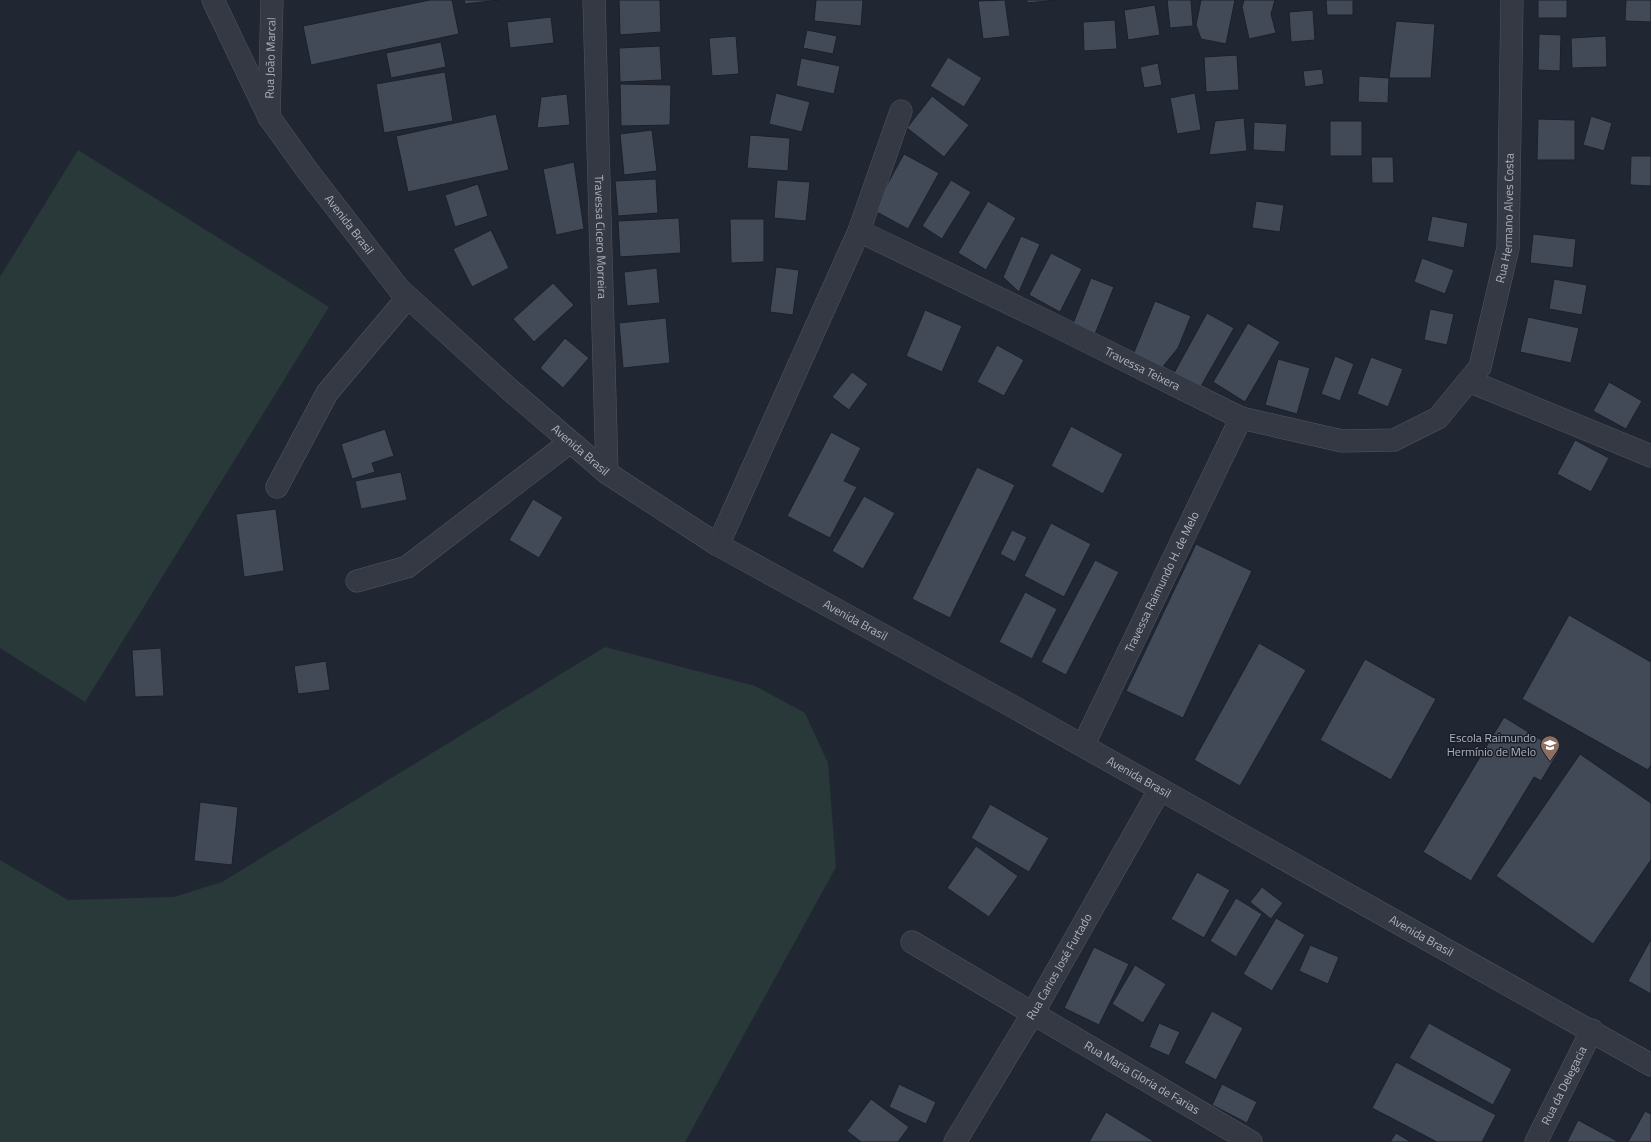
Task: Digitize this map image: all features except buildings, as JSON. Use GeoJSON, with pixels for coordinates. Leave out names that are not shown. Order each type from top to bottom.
{"type":"FeatureCollection","features":[{"type":"Feature","properties":{"kind":"street","name":"Avenida Brasil"},"geometry":{"type":"LineString","coordinates":[[213,0],[269,116],[307,170],[399,289],[570,442],[607,473],[718,545],[1083,746],[1592,1030],[1651,1065]]}},
{"type":"Feature","properties":{"kind":"street","name":"Rua João Marcal"},"geometry":{"type":"LineString","coordinates":[[269,116],[272,0]]}},
{"type":"Feature","properties":{"kind":"street","name":"Travessa Cicero Morreira"},"geometry":{"type":"LineString","coordinates":[[594,0],[607,473]]}},
{"type":"Feature","properties":{"kind":"street","name":"Rua Hermano Alves Costa"},"geometry":{"type":"LineString","coordinates":[[1438,418],[1480,367],[1508,248],[1512,0]]}},
{"type":"Feature","properties":{"kind":"street"},"geometry":{"type":"LineString","coordinates":[[718,545],[859,230],[901,111]]}},
{"type":"Feature","properties":{"kind":"street","name":"Travessa Teixera"},"geometry":{"type":"LineString","coordinates":[[859,230],[1241,418],[1342,441],[1394,440],[1438,418]]}},
{"type":"Feature","properties":{"kind":"street"},"geometry":{"type":"LineString","coordinates":[[277,487],[327,393],[408,298]]}},
{"type":"Feature","properties":{"kind":"street"},"geometry":{"type":"LineString","coordinates":[[1469,381],[1651,456]]}},
{"type":"Feature","properties":{"kind":"street","name":"Travessa Raimundo H. de Melo"},"geometry":{"type":"LineString","coordinates":[[1083,746],[1241,418]]}},
{"type":"Feature","properties":{"kind":"street"},"geometry":{"type":"LineString","coordinates":[[357,581],[407,567],[570,442]]}},
{"type":"Feature","properties":{"kind":"street","name":"Rua Carios José Furtado"},"geometry":{"type":"LineString","coordinates":[[955,1142],[1033,1013],[1160,789]]}},
{"type":"Feature","properties":{"kind":"street","name":"Rua Maria Gloria de Farias"},"geometry":{"type":"LineString","coordinates":[[912,942],[1251,1142]]}},
{"type":"Feature","properties":{"kind":"street","name":"Rua da Delegacia"},"geometry":{"type":"LineString","coordinates":[[1536,1142],[1592,1030]]}},
{"type":"Feature","properties":{"kind":"shaded area"},"geometry":{"type":"Polygon","coordinates":[[[78,150],[329,307],[85,702],[0,648],[0,277],[78,150]]]}},
{"type":"Feature","properties":{"kind":"shaded area"},"geometry":{"type":"Polygon","coordinates":[[[605,647],[755,686],[805,713],[828,763],[836,867],[685,1142],[0,1142],[0,860],[68,900],[174,897],[222,882],[605,647]]]}},
{"type":"Feature","properties":{"kind":"place","name":"Escola Raimundo Hermínio de Melo"},"geometry":{"type":"Point","coordinates":[1550,762]}}]}
